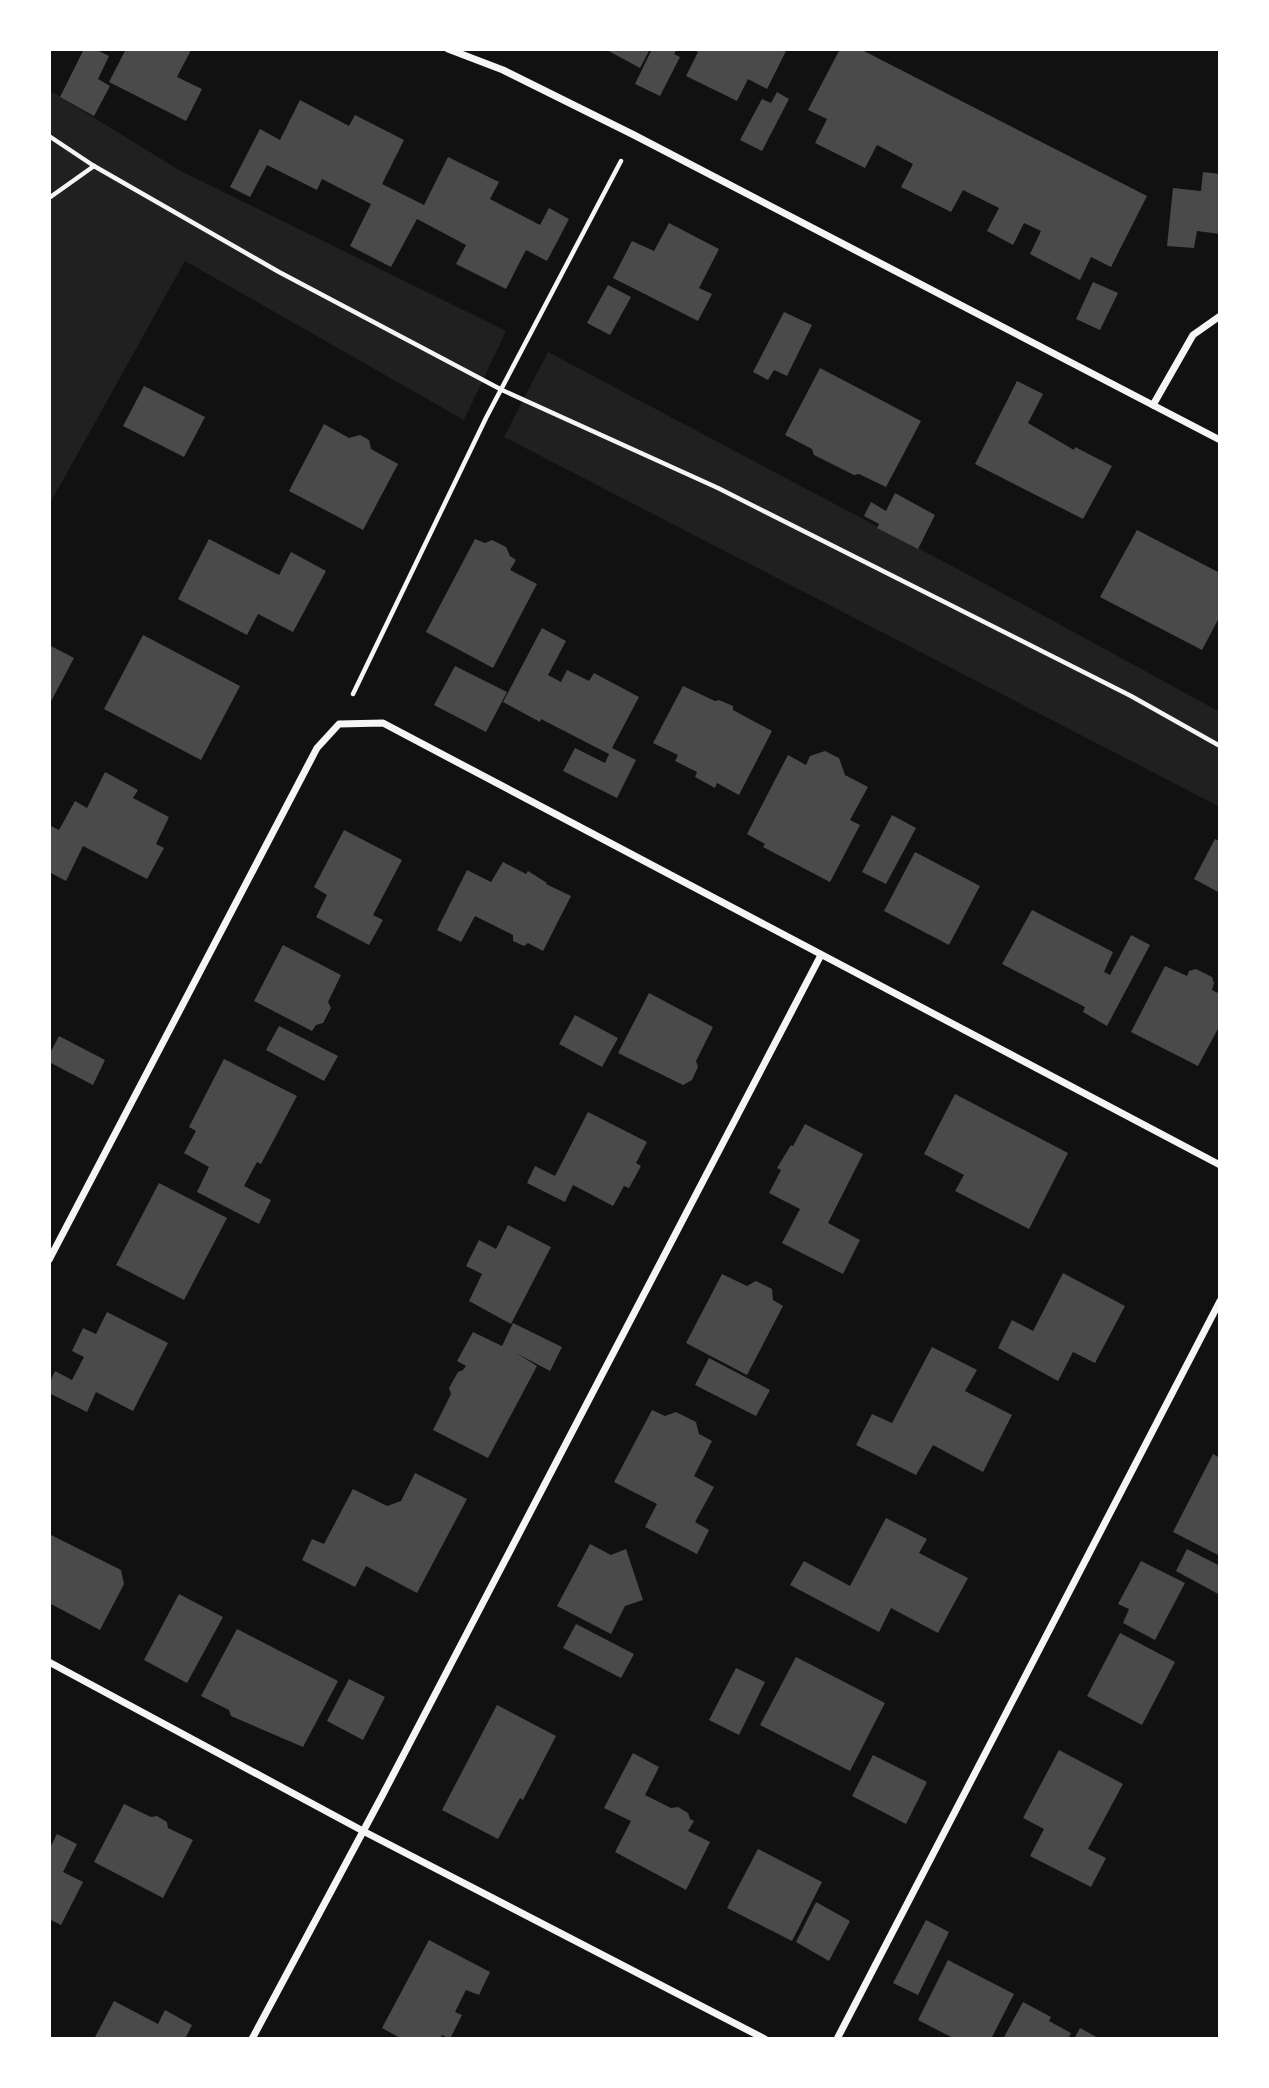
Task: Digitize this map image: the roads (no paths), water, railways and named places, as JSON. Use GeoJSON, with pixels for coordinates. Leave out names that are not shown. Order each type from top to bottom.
{"type":"FeatureCollection","features":[{"type":"Feature","properties":{"kind":"street"},"geometry":{"type":"LineString","coordinates":[[448,49],[503,70],[634,135],[1220,440]]}},
{"type":"Feature","properties":{"kind":"street"},"geometry":{"type":"LineString","coordinates":[[1153,405],[1193,335],[1220,316]]}},
{"type":"Feature","properties":{"kind":"street"},"geometry":{"type":"LineString","coordinates":[[49,1260],[317,748],[339,724],[383,723],[1220,1165]]}},
{"type":"Feature","properties":{"kind":"street"},"geometry":{"type":"LineString","coordinates":[[253,2039],[821,955]]}},
{"type":"Feature","properties":{"kind":"street"},"geometry":{"type":"LineString","coordinates":[[837,2039],[1220,1301]]}},
{"type":"Feature","properties":{"kind":"street"},"geometry":{"type":"LineString","coordinates":[[49,1662],[363,1831],[765,2039]]}}]}
